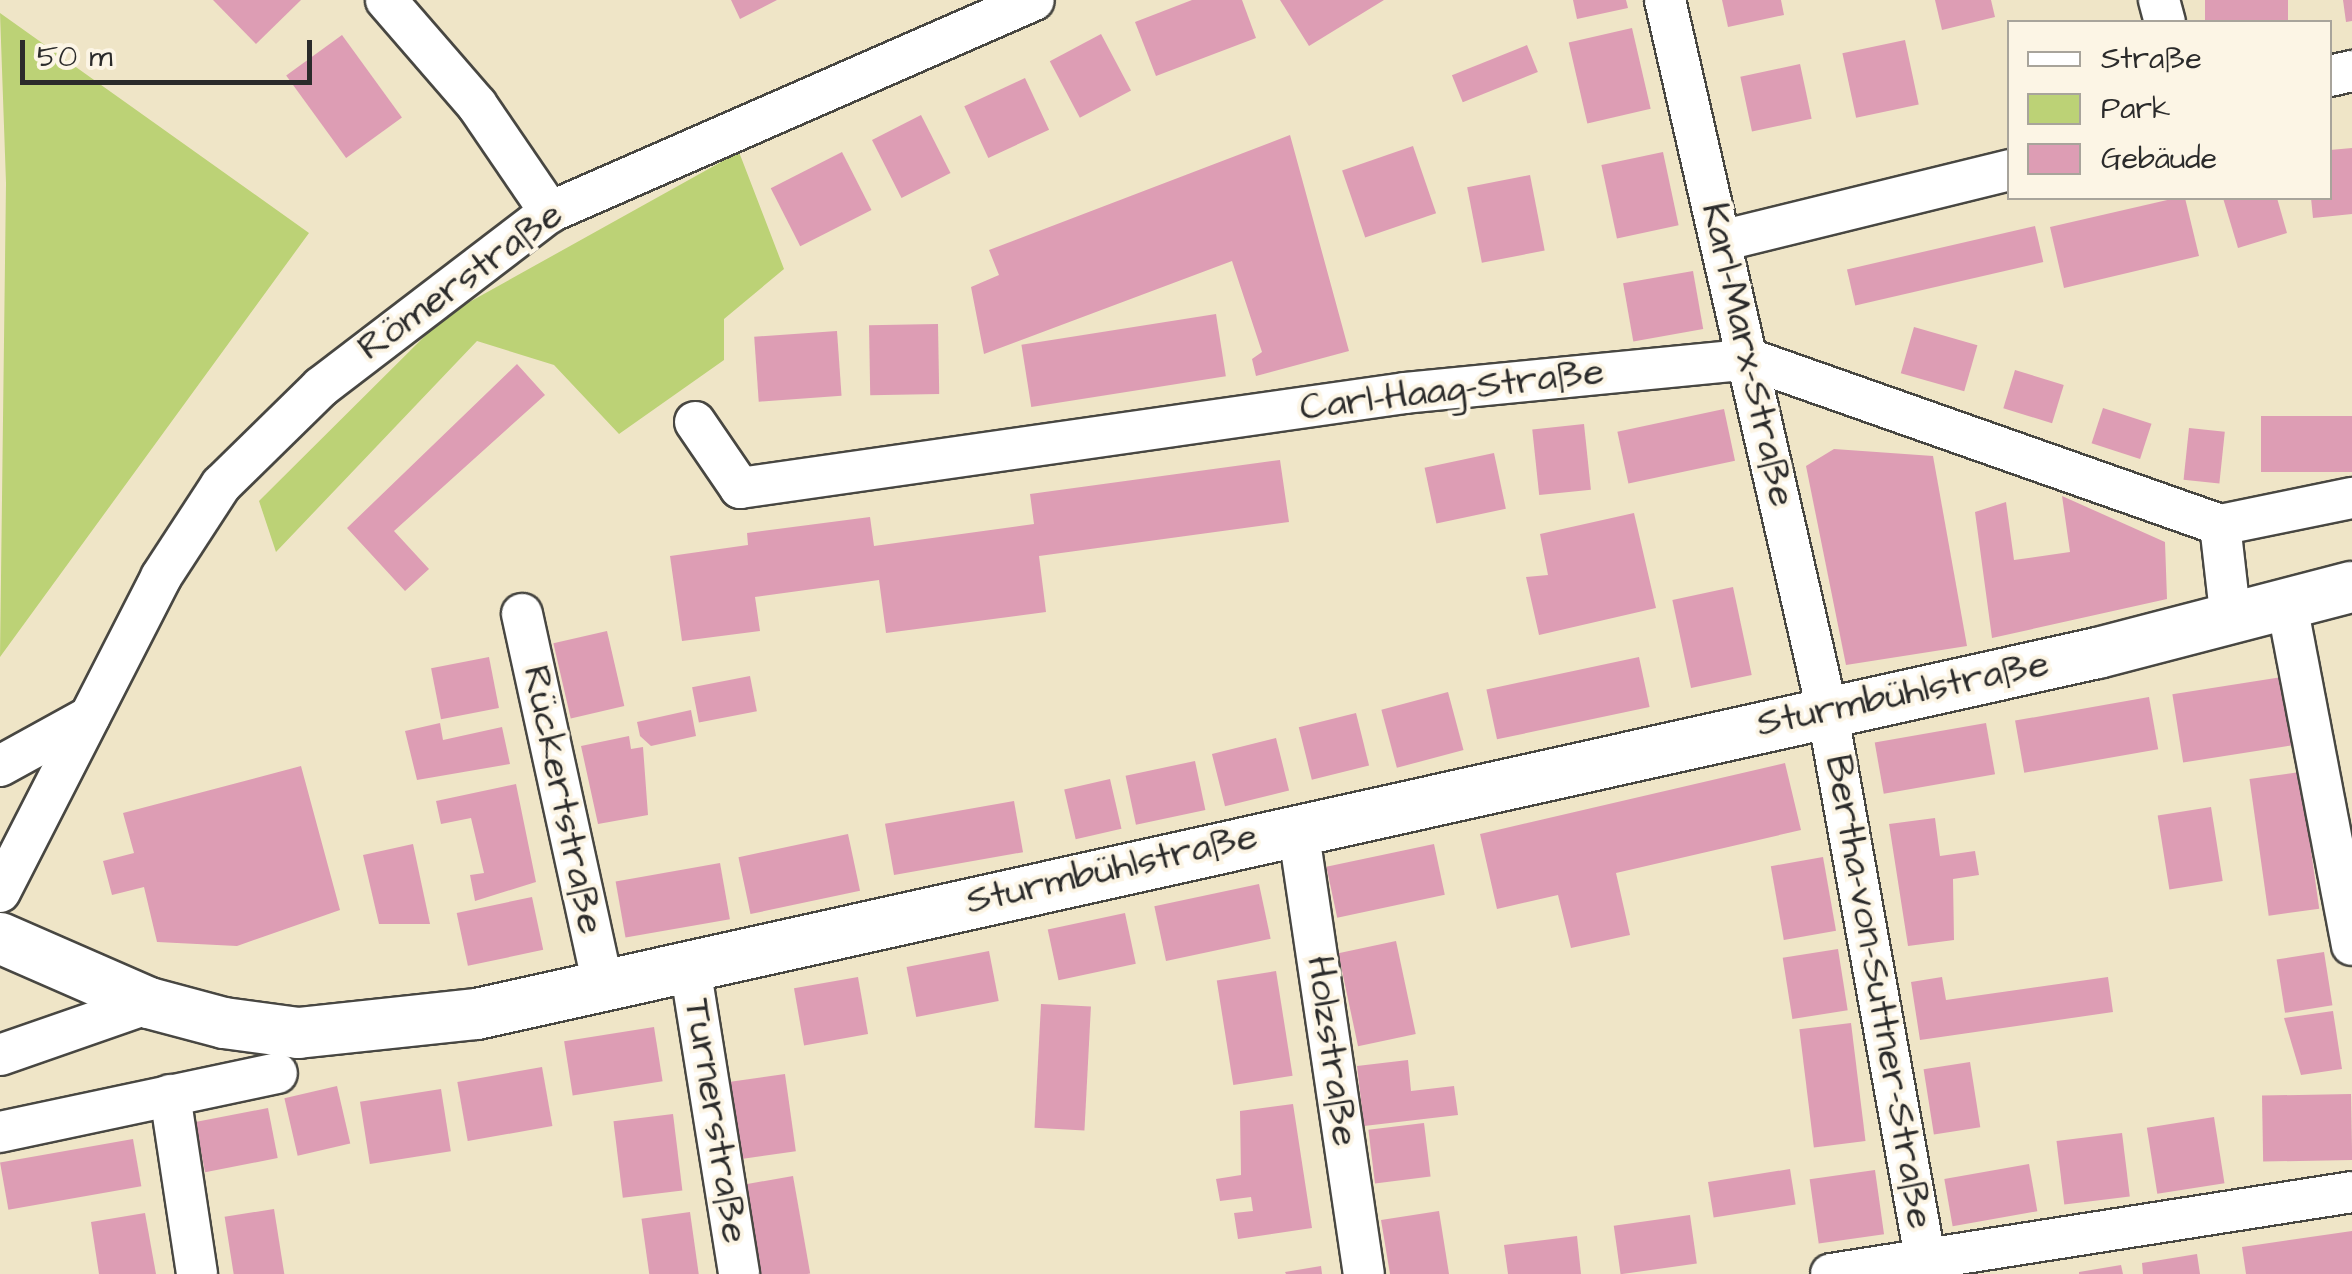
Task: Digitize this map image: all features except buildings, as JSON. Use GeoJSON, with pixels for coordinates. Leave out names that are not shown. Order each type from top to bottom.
{"type":"FeatureCollection","features":[{"type":"Feature","properties":{"kind":"main road","name":"Sturmbühlstraße"},"geometry":{"type":"LineString","coordinates":[[0,938],[149,1003],[298,1033],[477,1014],[2231,621],[2352,587]]}},
{"type":"Feature","properties":{"kind":"street"},"geometry":{"type":"LineString","coordinates":[[386,0],[477,106],[550,212]]}},
{"type":"Feature","properties":{"kind":"street","name":"Römerstraße"},"geometry":{"type":"LineString","coordinates":[[0,892],[89,718],[221,485],[320,387],[473,265],[550,212],[1034,0]]}},
{"type":"Feature","properties":{"kind":"street","name":"Karl-Marx-Straße"},"geometry":{"type":"LineString","coordinates":[[1665,0],[1827,710]]}},
{"type":"Feature","properties":{"kind":"street"},"geometry":{"type":"LineString","coordinates":[[1721,240],[2007,171]]}},
{"type":"Feature","properties":{"kind":"street","name":"Carl-Haag-Straße"},"geometry":{"type":"LineString","coordinates":[[695,422],[740,488],[1406,392],[1749,359],[2220,525]]}},
{"type":"Feature","properties":{"kind":"street"},"geometry":{"type":"LineString","coordinates":[[2231,621],[2220,525],[2352,498]]}},
{"type":"Feature","properties":{"kind":"street"},"geometry":{"type":"LineString","coordinates":[[2288,605],[2352,945]]}},
{"type":"Feature","properties":{"kind":"street","name":"Rückertstraße"},"geometry":{"type":"LineString","coordinates":[[522,614],[603,986]]}},
{"type":"Feature","properties":{"kind":"street","name":"Bertha-von-Suttner-Straße"},"geometry":{"type":"LineString","coordinates":[[1827,710],[1927,1267]]}},
{"type":"Feature","properties":{"kind":"street"},"geometry":{"type":"LineString","coordinates":[[0,766],[89,718]]}},
{"type":"Feature","properties":{"kind":"street","name":"Holzstraße"},"geometry":{"type":"LineString","coordinates":[[1298,828],[1364,1274]]}},
{"type":"Feature","properties":{"kind":"street","name":"Turnerstraße"},"geometry":{"type":"LineString","coordinates":[[690,967],[739,1274]]}},
{"type":"Feature","properties":{"kind":"street"},"geometry":{"type":"LineString","coordinates":[[0,1054],[149,1003]]}},
{"type":"Feature","properties":{"kind":"street"},"geometry":{"type":"LineString","coordinates":[[0,1132],[277,1073]]}},
{"type":"Feature","properties":{"kind":"street"},"geometry":{"type":"LineString","coordinates":[[170,1095],[196,1274]]}},
{"type":"Feature","properties":{"kind":"street"},"geometry":{"type":"LineString","coordinates":[[1831,1274],[1927,1267],[2352,1192]]}},
{"type":"Feature","properties":{"kind":"green space"},"geometry":{"type":"Polygon","coordinates":[[[0,13],[309,233],[0,657],[6,183],[0,13]]]}},
{"type":"Feature","properties":{"kind":"green space"},"geometry":{"type":"Polygon","coordinates":[[[739,152],[784,269],[724,319],[724,360],[619,434],[554,365],[477,341],[276,552],[259,501],[446,315],[739,152]]]}}]}
